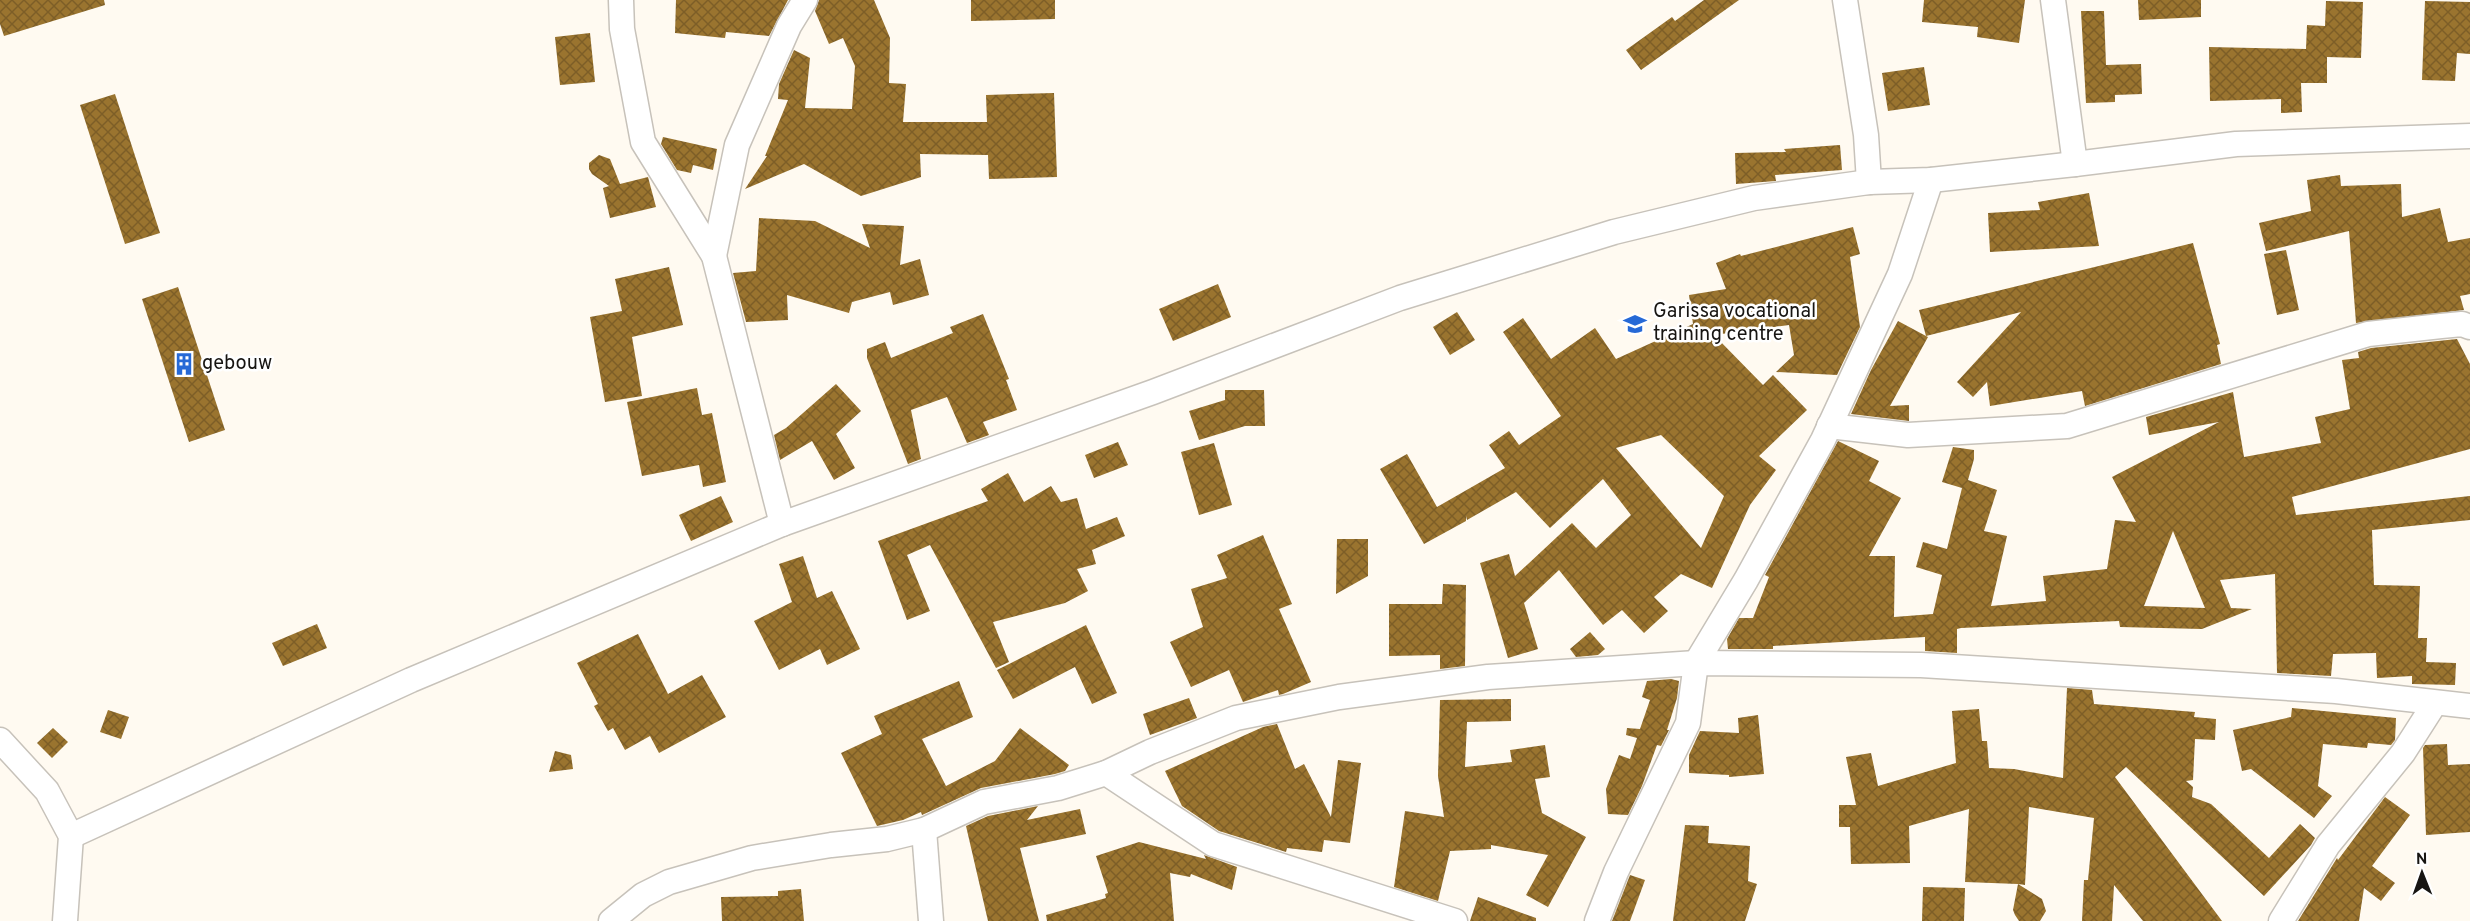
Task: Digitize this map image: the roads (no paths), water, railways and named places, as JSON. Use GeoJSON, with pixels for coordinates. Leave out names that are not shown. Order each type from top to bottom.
{"type":"FeatureCollection","features":[{"type":"Feature","properties":{"kind":"street"},"geometry":{"type":"LineString","coordinates":[[621,0],[622,29],[643,142],[714,256],[782,524]]}},
{"type":"Feature","properties":{"kind":"street"},"geometry":{"type":"LineString","coordinates":[[714,256],[737,145],[789,26],[805,0]]}},
{"type":"Feature","properties":{"kind":"street"},"geometry":{"type":"LineString","coordinates":[[1845,0],[1866,135],[1869,182]]}},
{"type":"Feature","properties":{"kind":"street"},"geometry":{"type":"LineString","coordinates":[[2053,0],[2075,164]]}},
{"type":"Feature","properties":{"kind":"street"},"geometry":{"type":"LineString","coordinates":[[71,836],[411,680],[782,524],[1153,392],[1400,298],[1614,232],[1754,198],[1869,182],[1930,180],[2236,144],[2470,136]]}},
{"type":"Feature","properties":{"kind":"street"},"geometry":{"type":"LineString","coordinates":[[1597,921],[1616,872],[1688,723],[1696,663],[1746,580],[1830,426],[1900,274],[1930,180]]}},
{"type":"Feature","properties":{"kind":"street"},"geometry":{"type":"LineString","coordinates":[[1830,426],[1908,435],[2067,426],[2368,334],[2462,324],[2470,327]]}},
{"type":"Feature","properties":{"kind":"street"},"geometry":{"type":"LineString","coordinates":[[611,921],[643,895],[669,882],[752,858],[831,845],[887,839],[924,830],[984,802],[1058,788],[1106,773],[1150,752],[1236,718],[1340,697],[1488,677],[1696,663],[1921,664],[2324,691],[2470,706]]}},
{"type":"Feature","properties":{"kind":"street"},"geometry":{"type":"LineString","coordinates":[[2282,921],[2328,845],[2403,753],[2435,703]]}},
{"type":"Feature","properties":{"kind":"street"},"geometry":{"type":"LineString","coordinates":[[0,740],[46,790],[71,836],[65,921]]}},
{"type":"Feature","properties":{"kind":"street"},"geometry":{"type":"LineString","coordinates":[[1106,773],[1213,844],[1455,921]]}},
{"type":"Feature","properties":{"kind":"street"},"geometry":{"type":"LineString","coordinates":[[924,830],[931,921]]}},
{"type":"Feature","properties":{"kind":"place","name":"Garissa vocational training centre"},"geometry":{"type":"Point","coordinates":[1635,324]}},
{"type":"Feature","properties":{"kind":"place","name":"gebouw"},"geometry":{"type":"Point","coordinates":[184,364]}}]}
